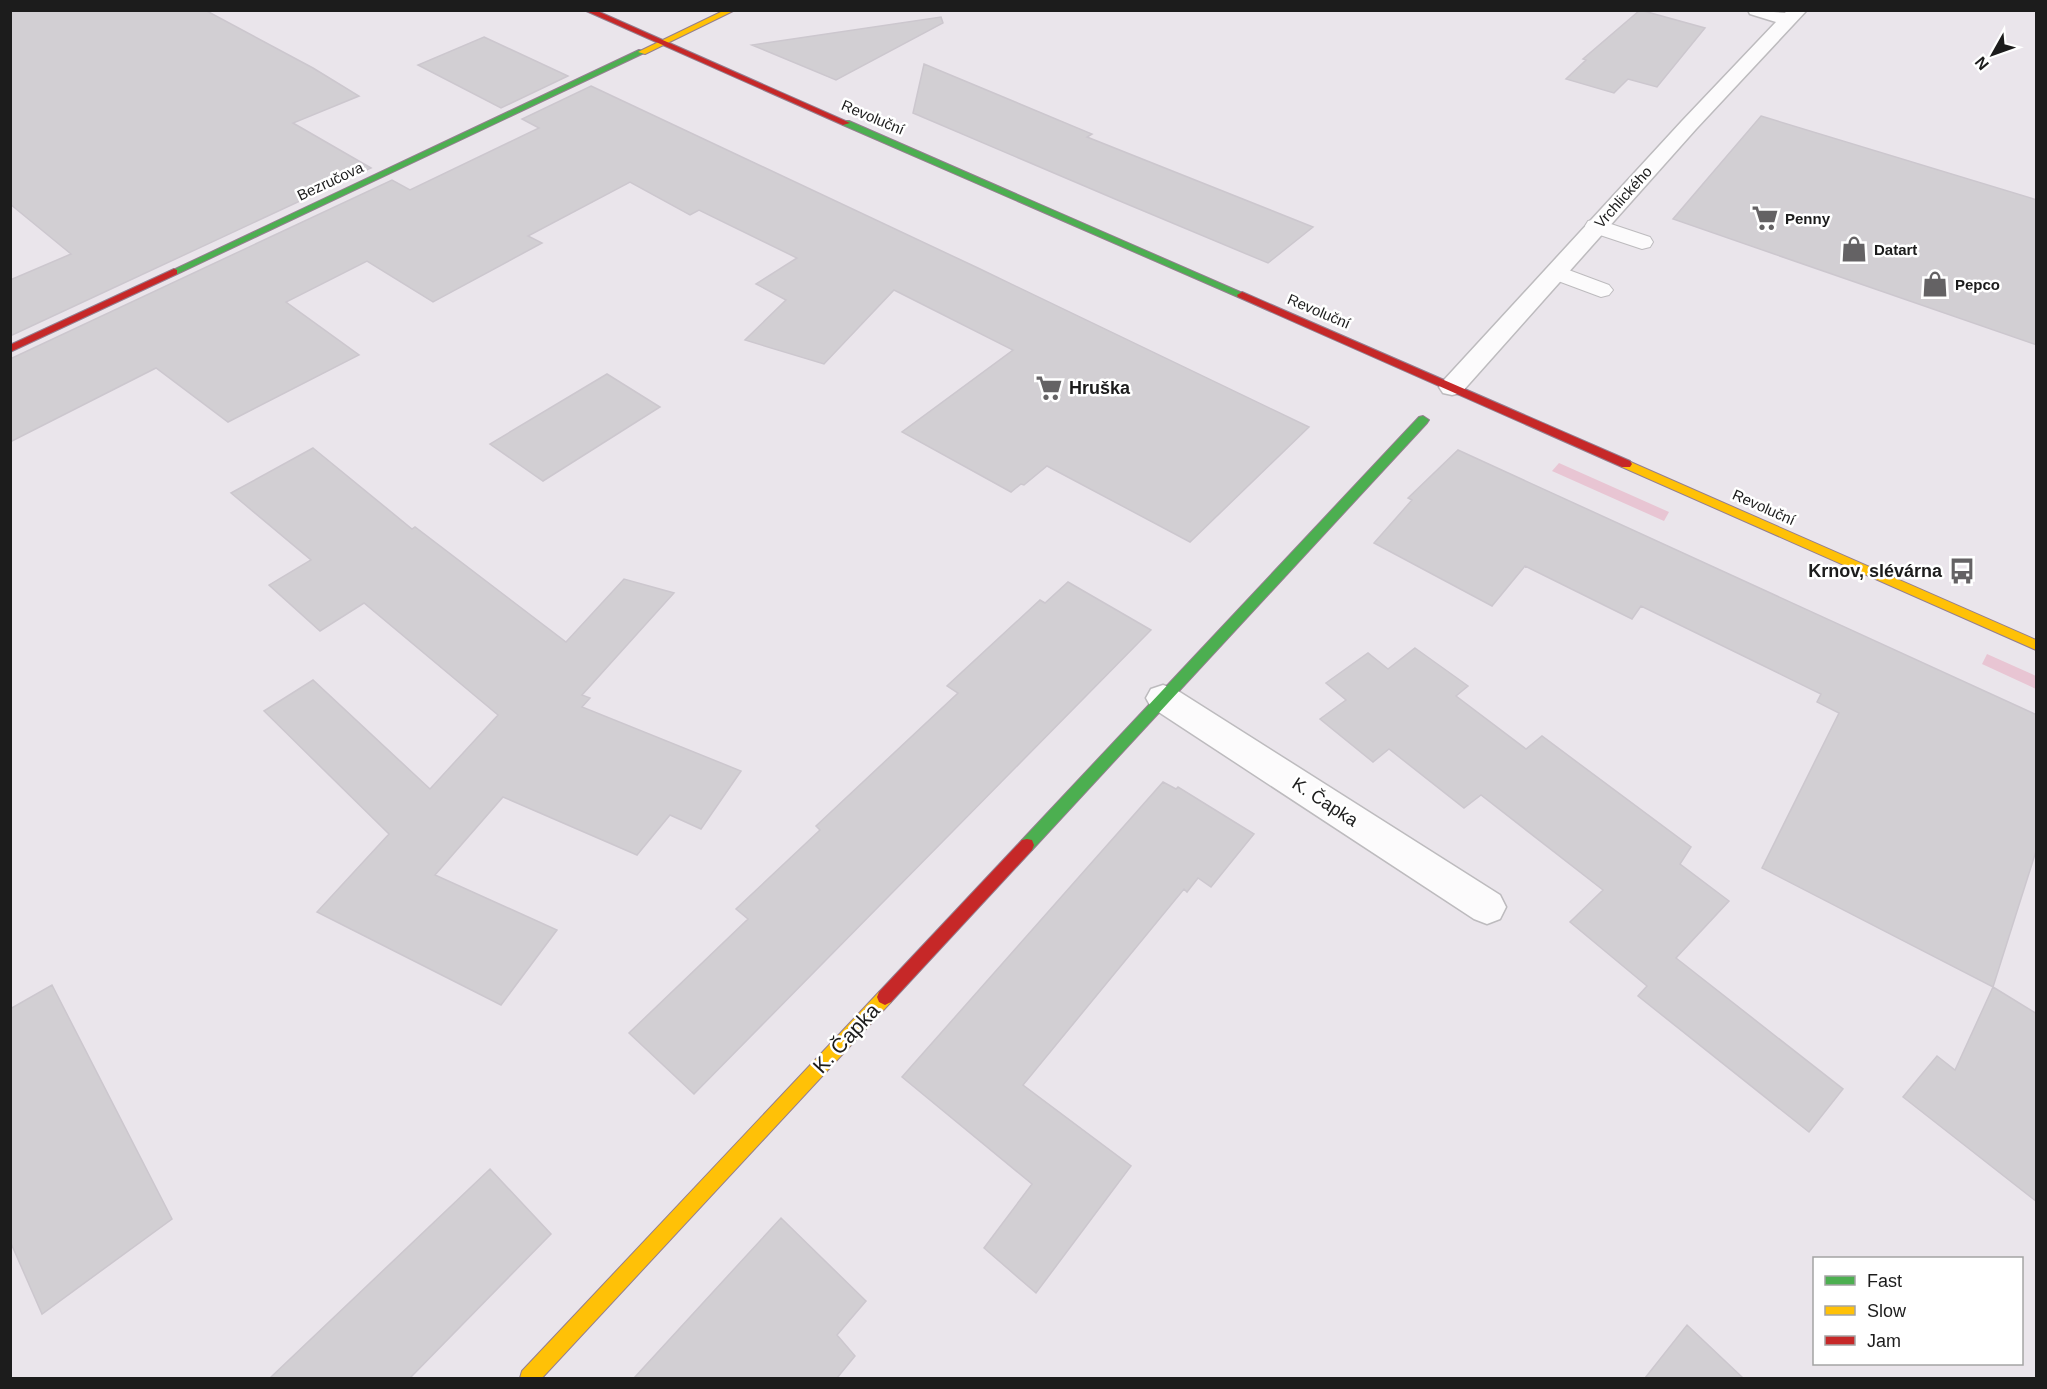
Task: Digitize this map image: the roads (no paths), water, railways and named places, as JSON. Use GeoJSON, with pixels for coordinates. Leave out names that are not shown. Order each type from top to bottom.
{"type":"FeatureCollection","features":[{"type":"Feature","properties":{"kind":"street","name":"Revoluční"},"geometry":{"type":"LineString","coordinates":[[587,10],[2037,645]]}},
{"type":"Feature","properties":{"kind":"street","name":"Bezručova"},"geometry":{"type":"LineString","coordinates":[[10,349],[732,10]]}},
{"type":"Feature","properties":{"kind":"street"},"geometry":{"type":"LineString","coordinates":[[1757,10],[1794,15]]}},
{"type":"Feature","properties":{"kind":"street","name":"Vrchlického"},"geometry":{"type":"LineString","coordinates":[[1452,387],[1558,273],[1596,226],[1794,15]]}},
{"type":"Feature","properties":{"kind":"street","name":"K. Čapka"},"geometry":{"type":"LineString","coordinates":[[529,1378],[1423,420]]}},
{"type":"Feature","properties":{"kind":"street","name":"K. Čapka"},"geometry":{"type":"LineString","coordinates":[[1163,698],[1487,907]]}},
{"type":"Feature","properties":{"kind":"lane"},"geometry":{"type":"LineString","coordinates":[[1596,226],[1642,242]]}},
{"type":"Feature","properties":{"kind":"lane"},"geometry":{"type":"LineString","coordinates":[[1558,273],[1601,290]]}},
{"type":"Feature","properties":{"kind":"place","name":"Penny"},"geometry":{"type":"Point","coordinates":[1765,218]}},
{"type":"Feature","properties":{"kind":"place","name":"Datart"},"geometry":{"type":"Point","coordinates":[1854,249]}},
{"type":"Feature","properties":{"kind":"place","name":"Pepco"},"geometry":{"type":"Point","coordinates":[1935,284]}},
{"type":"Feature","properties":{"kind":"place","name":"Hruška"},"geometry":{"type":"Point","coordinates":[1049,388]}},
{"type":"Feature","properties":{"kind":"place","name":"Krnov, slévárna"},"geometry":{"type":"Point","coordinates":[1962,571]}}]}
